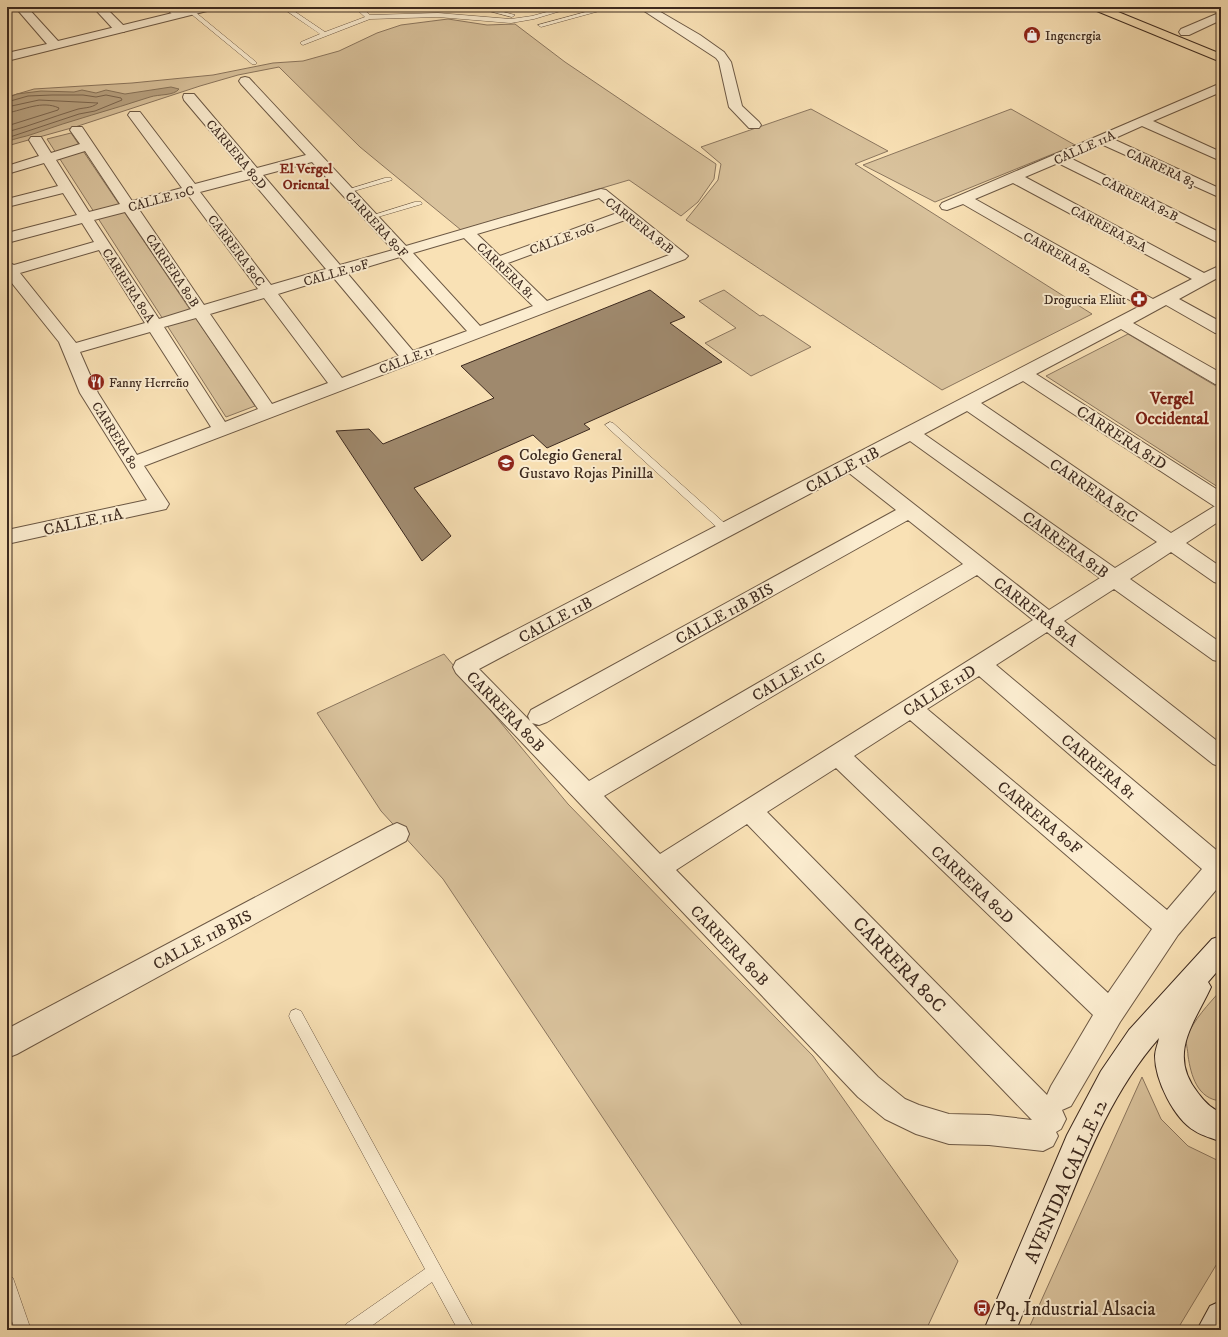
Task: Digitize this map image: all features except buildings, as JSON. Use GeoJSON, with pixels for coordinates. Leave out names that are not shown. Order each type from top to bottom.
{"type":"FeatureCollection","features":[{"type":"Feature","properties":{"kind":"main road"},"geometry":{"type":"LineString","coordinates":[[1096,7],[1221,58]]}},
{"type":"Feature","properties":{"kind":"main road"},"geometry":{"type":"LineString","coordinates":[[1123,7],[1221,46]]}},
{"type":"Feature","properties":{"kind":"street"},"geometry":{"type":"LineString","coordinates":[[21,7],[55,45]]}},
{"type":"Feature","properties":{"kind":"street"},"geometry":{"type":"LineString","coordinates":[[99,7],[120,29]]}},
{"type":"Feature","properties":{"kind":"street"},"geometry":{"type":"LineString","coordinates":[[7,57],[120,29],[175,11],[192,12],[211,7]]}},
{"type":"Feature","properties":{"kind":"street"},"geometry":{"type":"LineString","coordinates":[[645,7],[701,41],[720,55],[725,62],[736,107],[754,125]]}},
{"type":"Feature","properties":{"kind":"street"},"geometry":{"type":"LineString","coordinates":[[1185,32],[1221,16]]}},
{"type":"Feature","properties":{"kind":"street"},"geometry":{"type":"LineString","coordinates":[[1198,37],[1221,27]]}},
{"type":"Feature","properties":{"kind":"street","name":"CARRERA 80F"},"geometry":{"type":"LineString","coordinates":[[245,81],[477,332]]}},
{"type":"Feature","properties":{"kind":"street","name":"CALLE 11A"},"geometry":{"type":"LineString","coordinates":[[947,206],[1221,87]]}},
{"type":"Feature","properties":{"kind":"street","name":"CARRERA 80D"},"geometry":{"type":"LineString","coordinates":[[189,97],[410,358]]}},
{"type":"Feature","properties":{"kind":"street","name":"CARRERA 80C"},"geometry":{"type":"LineString","coordinates":[[135,115],[338,385]]}},
{"type":"Feature","properties":{"kind":"street"},"geometry":{"type":"LineString","coordinates":[[1142,121],[1221,157]]}},
{"type":"Feature","properties":{"kind":"street","name":"CARRERA 80B"},"geometry":{"type":"LineString","coordinates":[[77,130],[268,411]]}},
{"type":"Feature","properties":{"kind":"street","name":"CARRERA 83"},"geometry":{"type":"LineString","coordinates":[[1102,139],[1221,194]]}},
{"type":"Feature","properties":{"kind":"street","name":"CARRERA 80A"},"geometry":{"type":"LineString","coordinates":[[36,140],[221,429]]}},
{"type":"Feature","properties":{"kind":"street"},"geometry":{"type":"LineString","coordinates":[[7,170],[88,146]]}},
{"type":"Feature","properties":{"kind":"street","name":"CALLE 10C"},"geometry":{"type":"LineString","coordinates":[[7,238],[316,157]]}},
{"type":"Feature","properties":{"kind":"street","name":"CARRERA 82B"},"geometry":{"type":"LineString","coordinates":[[1059,158],[1221,238]]}},
{"type":"Feature","properties":{"kind":"street","name":"CARRERA 82A"},"geometry":{"type":"LineString","coordinates":[[1013,178],[1214,277]]}},
{"type":"Feature","properties":{"kind":"street"},"geometry":{"type":"LineString","coordinates":[[7,203],[67,188]]}},
{"type":"Feature","properties":{"kind":"street","name":"CALLE 10F"},"geometry":{"type":"LineString","coordinates":[[70,350],[601,193]]}},
{"type":"Feature","properties":{"kind":"street","name":"CARRERA 81B"},"geometry":{"type":"LineString","coordinates":[[601,193],[680,256]]}},
{"type":"Feature","properties":{"kind":"street","name":"CARRERA 82"},"geometry":{"type":"LineString","coordinates":[[964,199],[1160,302],[1221,329]]}},
{"type":"Feature","properties":{"kind":"street","name":"CALLE 10G"},"geometry":{"type":"LineString","coordinates":[[497,262],[627,214]]}},
{"type":"Feature","properties":{"kind":"street","name":"CARRERA 81"},"geometry":{"type":"LineString","coordinates":[[467,233],[544,307]]}},
{"type":"Feature","properties":{"kind":"street"},"geometry":{"type":"LineString","coordinates":[[11,276],[103,244]]}},
{"type":"Feature","properties":{"kind":"street","name":"CALLE 11"},"geometry":{"type":"LineString","coordinates":[[133,462],[680,256]]}},
{"type":"Feature","properties":{"kind":"street","name":"CARRERA 80"},"geometry":{"type":"LineString","coordinates":[[11,276],[60,332],[70,350],[89,393],[159,504]]}},
{"type":"Feature","properties":{"kind":"street","name":"CALLE 11B"},"geometry":{"type":"LineString","coordinates":[[464,667],[1160,302],[1214,277]]}},
{"type":"Feature","properties":{"kind":"street"},"geometry":{"type":"LineString","coordinates":[[1122,323],[1221,380]]}},
{"type":"Feature","properties":{"kind":"street","name":"CARRERA 81D"},"geometry":{"type":"LineString","coordinates":[[1023,374],[1221,501]]}},
{"type":"Feature","properties":{"kind":"street","name":"CARRERA 81C"},"geometry":{"type":"LineString","coordinates":[[968,403],[1221,577]]}},
{"type":"Feature","properties":{"kind":"street","name":"CARRERA 81B"},"geometry":{"type":"LineString","coordinates":[[911,433],[1221,654]]}},
{"type":"Feature","properties":{"kind":"street","name":"CARRERA 81A"},"geometry":{"type":"LineString","coordinates":[[851,464],[1221,757]]}},
{"type":"Feature","properties":{"kind":"street","name":"CALLE 11A"},"geometry":{"type":"LineString","coordinates":[[7,537],[159,504]]}},
{"type":"Feature","properties":{"kind":"street","name":"CALLE 11B BIS"},"geometry":{"type":"LineString","coordinates":[[538,716],[910,511]]}},
{"type":"Feature","properties":{"kind":"street","name":"CALLE 11D"},"geometry":{"type":"LineString","coordinates":[[656,869],[1221,511]]}},
{"type":"Feature","properties":{"kind":"street","name":"CALLE 11C"},"geometry":{"type":"LineString","coordinates":[[598,788],[978,565]]}},
{"type":"Feature","properties":{"kind":"street","name":"CARRERA 81"},"geometry":{"type":"LineString","coordinates":[[980,664],[1220,866]]}},
{"type":"Feature","properties":{"kind":"street","name":"CARRERA 80B"},"geometry":{"type":"LineString","coordinates":[[464,667],[656,869],[868,1087],[895,1109],[916,1119],[949,1129],[989,1130],[1052,1117]]}},
{"type":"Feature","properties":{"kind":"street","name":"CARRERA 80F"},"geometry":{"type":"LineString","coordinates":[[910,708],[1169,927]]}},
{"type":"Feature","properties":{"kind":"street","name":"CARRERA 80D"},"geometry":{"type":"LineString","coordinates":[[837,754],[1110,1013]]}},
{"type":"Feature","properties":{"kind":"street","name":"CARRERA 80C"},"geometry":{"type":"LineString","coordinates":[[749,810],[1052,1117]]}},
{"type":"Feature","properties":{"kind":"street","name":"CALLE 11B BIS"},"geometry":{"type":"LineString","coordinates":[[7,1044],[397,834]]}},
{"type":"Feature","properties":{"kind":"street"},"geometry":{"type":"LineString","coordinates":[[1052,1117],[1110,1013],[1169,927],[1220,866]]}},
{"type":"Feature","properties":{"kind":"street"},"geometry":{"type":"LineString","coordinates":[[1215,955],[1174,1033],[1169,1055],[1171,1072],[1180,1093],[1194,1111],[1205,1121],[1221,1127]]}},
{"type":"Feature","properties":{"kind":"street","name":"AVENIDA CALLE 12"},"geometry":{"type":"LineString","coordinates":[[1000,1330],[1077,1145],[1111,1081],[1139,1040],[1215,955]]}},
{"type":"Feature","properties":{"kind":"street"},"geometry":{"type":"LineString","coordinates":[[1213,1330],[1221,1317]]}},
{"type":"Feature","properties":{"kind":"lane"},"geometry":{"type":"LineString","coordinates":[[284,7],[324,34]]}},
{"type":"Feature","properties":{"kind":"lane"},"geometry":{"type":"LineString","coordinates":[[356,7],[369,17]]}},
{"type":"Feature","properties":{"kind":"lane"},"geometry":{"type":"LineString","coordinates":[[477,7],[500,13],[532,18]]}},
{"type":"Feature","properties":{"kind":"lane"},"geometry":{"type":"LineString","coordinates":[[303,44],[324,34],[369,17],[438,15],[511,21],[532,18],[571,7]]}},
{"type":"Feature","properties":{"kind":"lane"},"geometry":{"type":"LineString","coordinates":[[541,25],[611,7]]}},
{"type":"Feature","properties":{"kind":"lane"},"geometry":{"type":"LineString","coordinates":[[192,12],[254,63]]}},
{"type":"Feature","properties":{"kind":"lane"},"geometry":{"type":"LineString","coordinates":[[347,191],[388,180]]}},
{"type":"Feature","properties":{"kind":"lane"},"geometry":{"type":"LineString","coordinates":[[371,217],[418,204]]}},
{"type":"Feature","properties":{"kind":"lane"},"geometry":{"type":"LineString","coordinates":[[610,425],[726,530]]}},
{"type":"Feature","properties":{"kind":"lane"},"geometry":{"type":"LineString","coordinates":[[296,1016],[466,1330]]}},
{"type":"Feature","properties":{"kind":"lane"},"geometry":{"type":"LineString","coordinates":[[352,1330],[435,1271]]}},
{"type":"Feature","properties":{"kind":"lane"},"geometry":{"type":"LineString","coordinates":[[7,1284],[23,1330]]}},
{"type":"Feature","properties":{"kind":"shaded area"},"geometry":{"type":"Polygon","coordinates":[[[448,19],[487,25],[515,24],[565,62],[716,164],[714,179],[698,202],[681,216],[629,180],[461,230],[360,147],[279,67],[238,75],[200,86],[75,127],[7,146],[7,97],[34,89],[132,83],[213,75],[273,63],[303,61],[339,51],[377,33],[401,25],[448,19]]]}},
{"type":"Feature","properties":{"kind":"shaded area"},"geometry":{"type":"Polygon","coordinates":[[[811,109],[888,151],[855,164],[1092,314],[942,390],[686,220],[718,180],[721,164],[701,147],[811,109]]]}},
{"type":"Feature","properties":{"kind":"shaded area"},"geometry":{"type":"Polygon","coordinates":[[[1011,109],[1075,145],[935,202],[863,165],[1011,109]]]}},
{"type":"Feature","properties":{"kind":"shaded area"},"geometry":{"type":"Polygon","coordinates":[[[71,133],[255,406],[226,417],[47,139],[71,133]]]}},
{"type":"Feature","properties":{"kind":"shaded area"},"geometry":{"type":"Polygon","coordinates":[[[724,290],[760,316],[763,315],[811,347],[751,376],[705,343],[736,328],[699,301],[724,290]]]}},
{"type":"Feature","properties":{"kind":"shaded area"},"geometry":{"type":"Polygon","coordinates":[[[1128,334],[1221,389],[1221,489],[1046,376],[1128,334]]]}},
{"type":"Feature","properties":{"kind":"shaded area"},"geometry":{"type":"Polygon","coordinates":[[[444,654],[568,804],[813,1056],[958,1261],[926,1330],[745,1330],[443,879],[381,811],[317,713],[444,654]]]}},
{"type":"Feature","properties":{"kind":"shaded area"},"geometry":{"type":"Polygon","coordinates":[[[1221,990],[1221,1101],[1206,1096],[1197,1085],[1191,1071],[1186,1041],[1197,1018],[1221,990]]]}},
{"type":"Feature","properties":{"kind":"shaded area"},"geometry":{"type":"Polygon","coordinates":[[[1142,1077],[1161,1119],[1188,1146],[1221,1162],[1221,1257],[1177,1330],[1028,1330],[1142,1077]]]}},
{"type":"Feature","properties":{"kind":"water"},"geometry":{"type":"Polygon","coordinates":[[[171,87],[179,89],[174,93],[150,97],[7,142],[7,98],[17,94],[41,91],[74,92],[82,90],[96,93],[106,90],[125,94],[171,87]]]}},
{"type":"Feature","properties":{"kind":"place","name":"Ingenergia"},"geometry":{"type":"Point","coordinates":[1032,35]}},
{"type":"Feature","properties":{"kind":"place","name":"Drogueria Eliut"},"geometry":{"type":"Point","coordinates":[1139,299]}},
{"type":"Feature","properties":{"kind":"place","name":"Fanny Herreño"},"geometry":{"type":"Point","coordinates":[96,382]}},
{"type":"Feature","properties":{"kind":"place","name":"Colegio General Gustavo Rojas Pinilla"},"geometry":{"type":"Point","coordinates":[506,463]}},
{"type":"Feature","properties":{"kind":"place","name":"Pq. Industrial Alsacia"},"geometry":{"type":"Point","coordinates":[982,1308]}},
{"type":"Feature","properties":{"kind":"district","name":"El Vergel Oriental"},"geometry":{"type":"Point","coordinates":[306,176]}},
{"type":"Feature","properties":{"kind":"district","name":"Vergel Occidental"},"geometry":{"type":"Point","coordinates":[1172,408]}}]}
